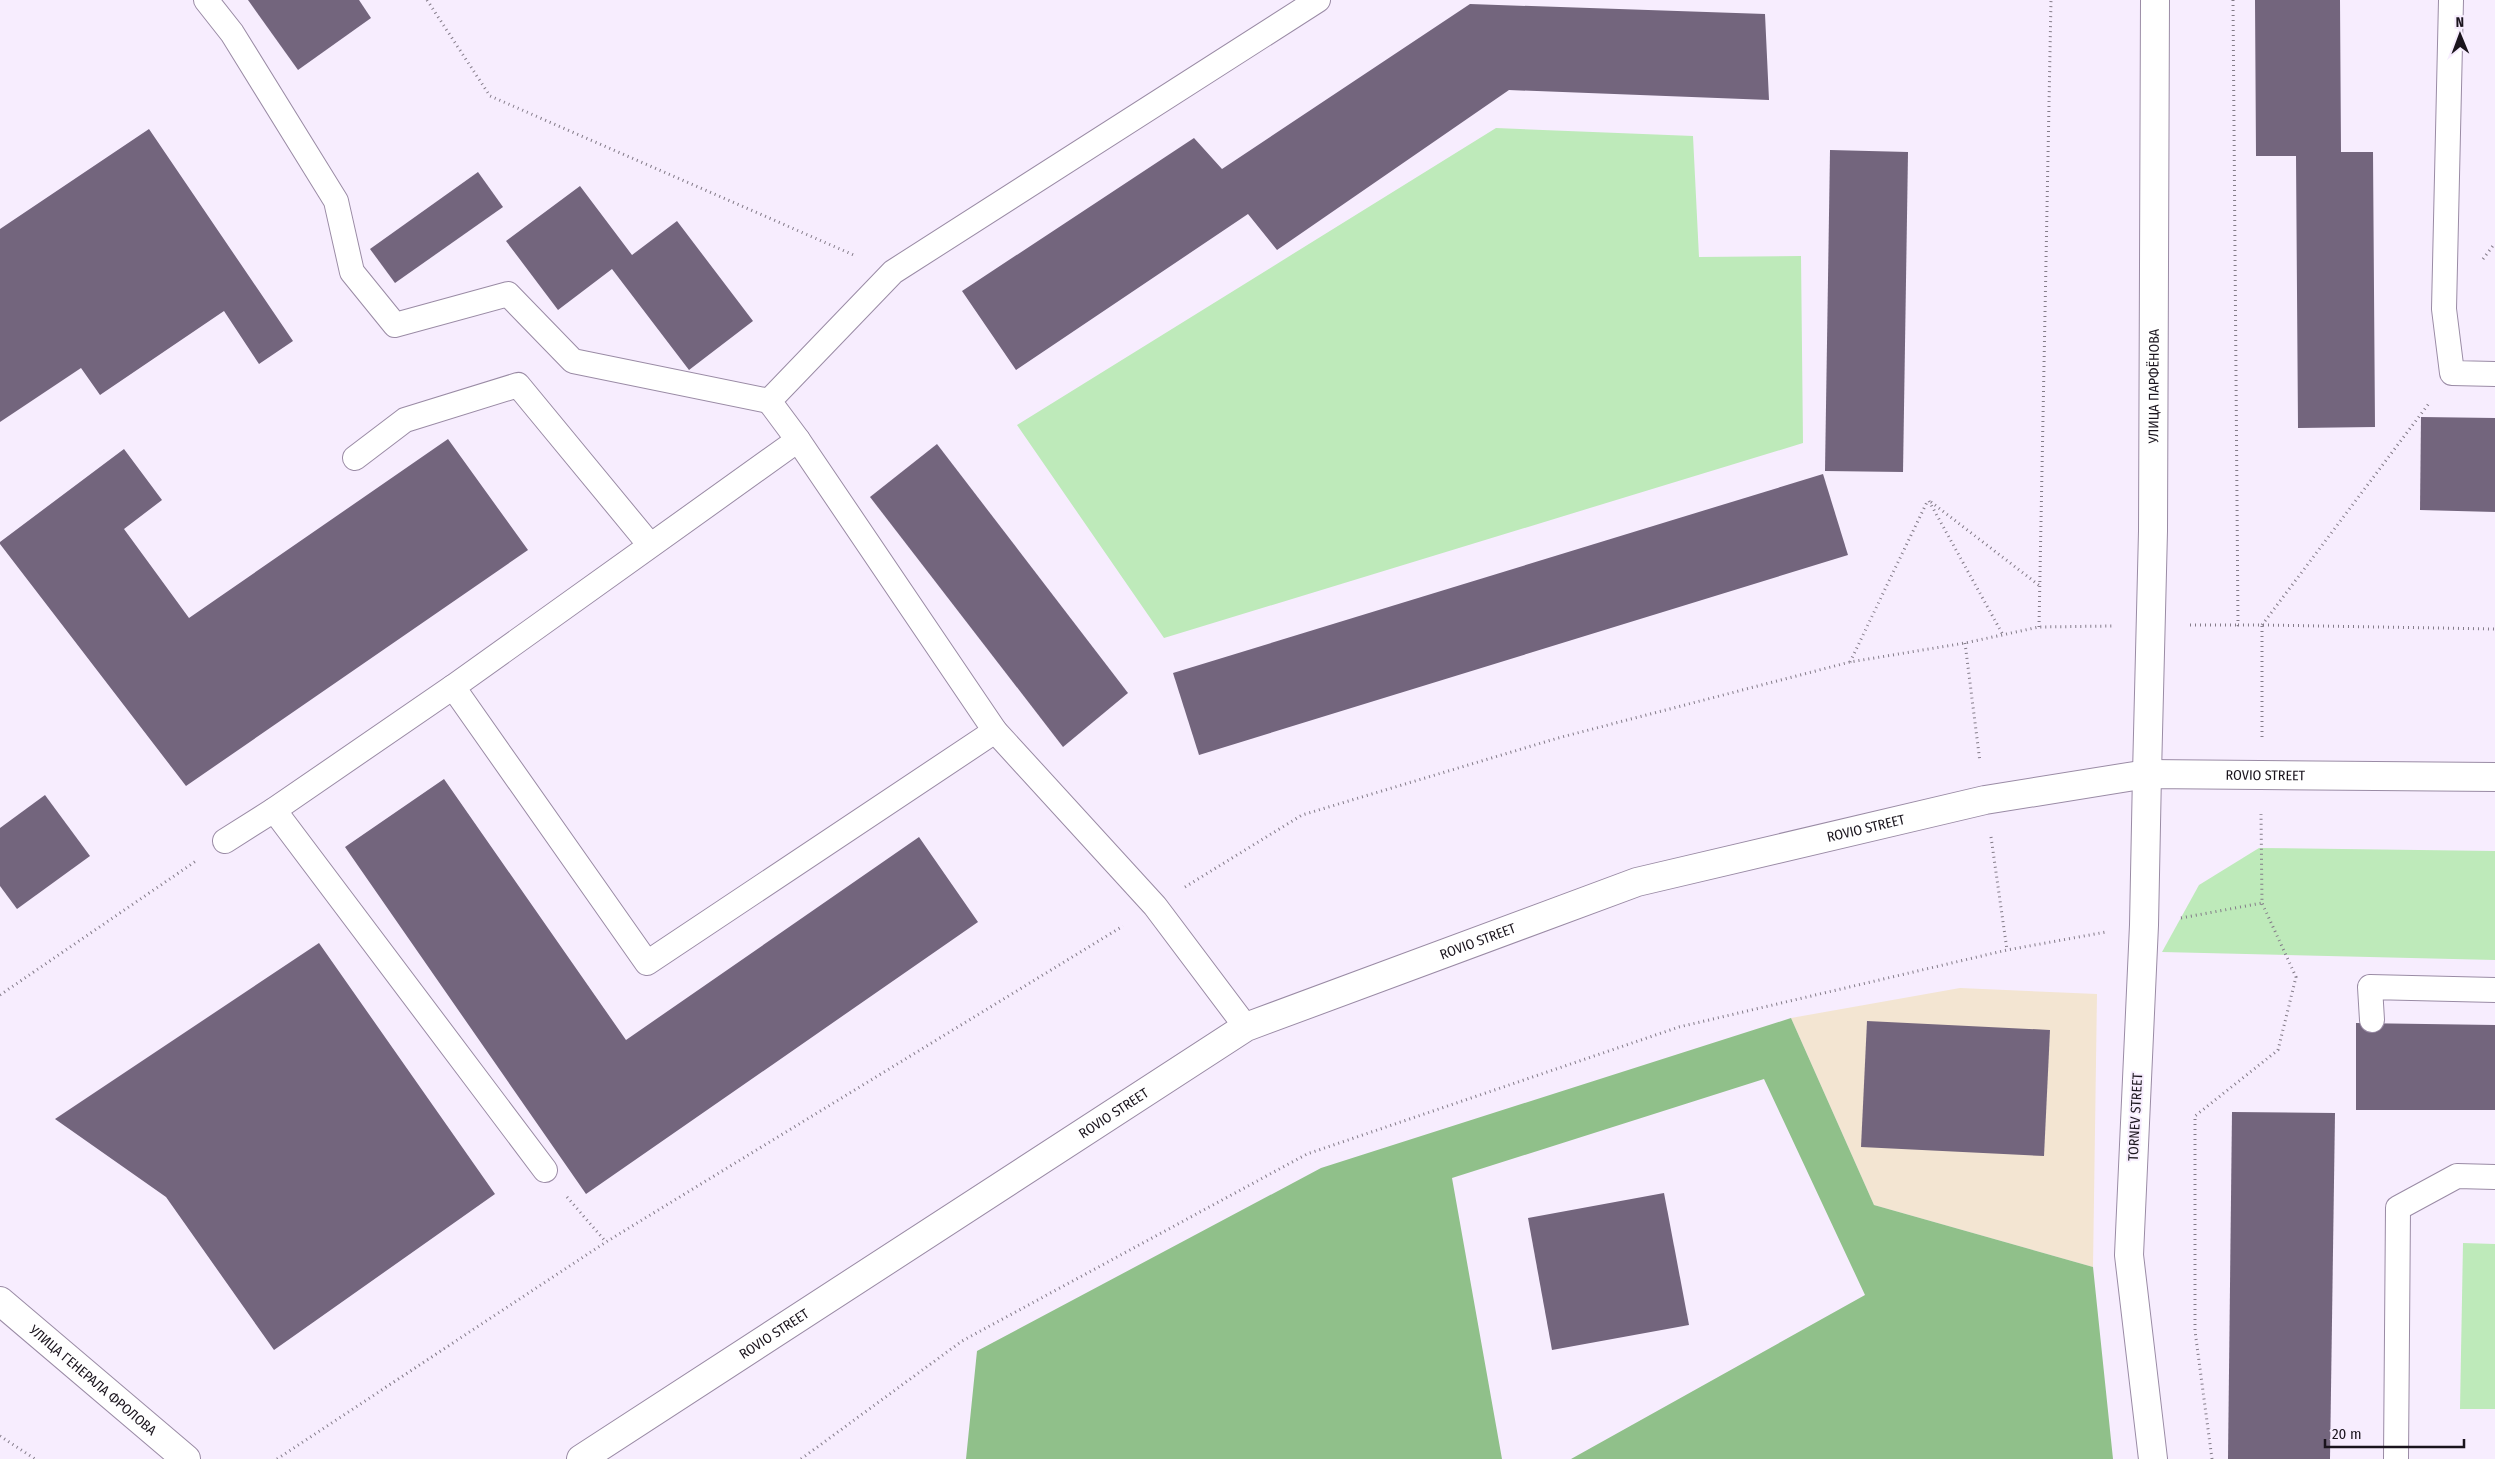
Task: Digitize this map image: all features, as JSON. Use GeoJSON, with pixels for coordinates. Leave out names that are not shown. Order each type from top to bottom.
{"type":"FeatureCollection","features":[{"type":"Feature","properties":{"kind":"main road","name":"УЛИЦА ПАРФЁНОВА"},"geometry":{"type":"LineString","coordinates":[[2147,774],[2153,531],[2155,0]]}},
{"type":"Feature","properties":{"kind":"main road","name":"ROVIO STREET"},"geometry":{"type":"LineString","coordinates":[[582,1459],[1246,1027],[1637,882],[1986,800],[2147,774],[2495,777]]}},
{"type":"Feature","properties":{"kind":"main road","name":"TORNEV STREET"},"geometry":{"type":"LineString","coordinates":[[2147,774],[2144,925],[2129,1256],[2154,1459]]}},
{"type":"Feature","properties":{"kind":"main road","name":"УЛИЦА ГЕНЕРАЛА ФРОЛОВА"},"geometry":{"type":"LineString","coordinates":[[0,1301],[186,1459]]}},
{"type":"Feature","properties":{"kind":"lane"},"geometry":{"type":"LineString","coordinates":[[206,0],[232,33],[336,201],[352,272],[394,325],[508,294],[573,360],[769,401],[798,440],[995,731],[1155,906],[1246,1027]]}},
{"type":"Feature","properties":{"kind":"lane"},"geometry":{"type":"LineString","coordinates":[[769,401],[893,272],[1318,0]]}},
{"type":"Feature","properties":{"kind":"lane"},"geometry":{"type":"LineString","coordinates":[[2451,0],[2444,309],[2452,373],[2495,374]]}},
{"type":"Feature","properties":{"kind":"lane"},"geometry":{"type":"LineString","coordinates":[[355,458],[405,420],[518,385],[650,545]]}},
{"type":"Feature","properties":{"kind":"lane"},"geometry":{"type":"LineString","coordinates":[[225,841],[274,810],[453,687],[798,440]]}},
{"type":"Feature","properties":{"kind":"lane"},"geometry":{"type":"LineString","coordinates":[[453,687],[647,963],[995,731]]}},
{"type":"Feature","properties":{"kind":"lane"},"geometry":{"type":"LineString","coordinates":[[274,810],[544,1170]]}},
{"type":"Feature","properties":{"kind":"lane"},"geometry":{"type":"LineString","coordinates":[[2372,1020],[2370,987],[2495,990]]}},
{"type":"Feature","properties":{"kind":"lane"},"geometry":{"type":"LineString","coordinates":[[2396,1459],[2398,1208],[2457,1176],[2495,1177]]}},
{"type":"Feature","properties":{"kind":"path"},"geometry":{"type":"LineString","coordinates":[[427,0],[490,96],[893,272]]}},
{"type":"Feature","properties":{"kind":"path"},"geometry":{"type":"LineString","coordinates":[[277,1459],[606,1242],[1302,815],[1558,738],[1850,662],[2040,627],[2052,0]]}},
{"type":"Feature","properties":{"kind":"path"},"geometry":{"type":"LineString","coordinates":[[2233,0],[2238,625],[2495,629]]}},
{"type":"Feature","properties":{"kind":"path"},"geometry":{"type":"LineString","coordinates":[[2212,1459],[2195,1331],[2195,1116],[2278,1050],[2296,977],[2262,903],[2262,625],[2452,373]]}},
{"type":"Feature","properties":{"kind":"path"},"geometry":{"type":"LineString","coordinates":[[1928,500],[2040,586]]}},
{"type":"Feature","properties":{"kind":"path"},"geometry":{"type":"LineString","coordinates":[[1928,500],[2003,635]]}},
{"type":"Feature","properties":{"kind":"path"},"geometry":{"type":"LineString","coordinates":[[1850,662],[1928,500]]}},
{"type":"Feature","properties":{"kind":"path"},"geometry":{"type":"LineString","coordinates":[[0,994],[225,841]]}},
{"type":"Feature","properties":{"kind":"path"},"geometry":{"type":"LineString","coordinates":[[801,1459],[962,1341],[1306,1154],[1679,1027],[2007,950],[2262,903]]}},
{"type":"Feature","properties":{"kind":"path"},"geometry":{"type":"LineString","coordinates":[[544,1170],[606,1242]]}},
{"type":"Feature","properties":{"kind":"path"},"geometry":{"type":"LineString","coordinates":[[0,1436],[35,1459]]}},
{"type":"Feature","properties":{"kind":"shaded area"},"geometry":{"type":"Polygon","coordinates":[[[1960,988],[2097,994],[2093,1267],[1874,1205],[1791,1018],[1960,988]]]}},
{"type":"Feature","properties":{"kind":"green space"},"geometry":{"type":"Polygon","coordinates":[[[1496,128],[1693,136],[1699,257],[1801,256],[1803,443],[1164,638],[1017,425],[1496,128]]]}},
{"type":"Feature","properties":{"kind":"green space"},"geometry":{"type":"Polygon","coordinates":[[[2259,848],[2495,851],[2495,960],[2162,952],[2199,885],[2259,848]]]}},
{"type":"Feature","properties":{"kind":"green space"},"geometry":{"type":"Polygon","coordinates":[[[1791,1018],[1874,1205],[2093,1267],[2113,1459],[1571,1459],[1865,1295],[1764,1079],[1452,1178],[1502,1459],[966,1459],[977,1351],[1321,1168],[1791,1018]]]}},
{"type":"Feature","properties":{"kind":"green space"},"geometry":{"type":"Polygon","coordinates":[[[2463,1243],[2495,1244],[2495,1409],[2460,1409],[2463,1243]]]}},
{"type":"Feature","properties":{"kind":"building"},"geometry":{"type":"Polygon","coordinates":[[[248,0],[359,0],[371,18],[298,70],[248,0]]]}},
{"type":"Feature","properties":{"kind":"building"},"geometry":{"type":"Polygon","coordinates":[[[2255,0],[2340,0],[2341,152],[2373,152],[2375,427],[2298,428],[2296,156],[2256,156],[2255,0]]]}},
{"type":"Feature","properties":{"kind":"building"},"geometry":{"type":"Polygon","coordinates":[[[1470,4],[1765,14],[1769,100],[1509,90],[1277,250],[1248,214],[1016,370],[962,291],[1194,138],[1222,169],[1470,4]]]}},
{"type":"Feature","properties":{"kind":"building"},"geometry":{"type":"Polygon","coordinates":[[[149,129],[293,341],[259,364],[224,311],[100,395],[81,368],[0,422],[0,229],[149,129]]]}},
{"type":"Feature","properties":{"kind":"building"},"geometry":{"type":"Polygon","coordinates":[[[1830,150],[1908,152],[1903,472],[1825,471],[1830,150]]]}},
{"type":"Feature","properties":{"kind":"building"},"geometry":{"type":"Polygon","coordinates":[[[478,172],[503,207],[395,283],[370,249],[478,172]]]}},
{"type":"Feature","properties":{"kind":"building"},"geometry":{"type":"Polygon","coordinates":[[[580,186],[632,255],[677,221],[753,321],[689,370],[612,269],[558,310],[506,241],[580,186]]]}},
{"type":"Feature","properties":{"kind":"building"},"geometry":{"type":"Polygon","coordinates":[[[2421,417],[2495,418],[2495,512],[2420,510],[2421,417]]]}},
{"type":"Feature","properties":{"kind":"building"},"geometry":{"type":"Polygon","coordinates":[[[448,439],[528,550],[186,786],[0,544],[0,542],[124,449],[162,500],[124,529],[189,618],[448,439]]]}},
{"type":"Feature","properties":{"kind":"building"},"geometry":{"type":"Polygon","coordinates":[[[937,444],[1128,693],[1063,747],[870,497],[937,444]]]}},
{"type":"Feature","properties":{"kind":"building"},"geometry":{"type":"Polygon","coordinates":[[[1823,474],[1848,555],[1199,755],[1173,673],[1823,474]]]}},
{"type":"Feature","properties":{"kind":"building"},"geometry":{"type":"Polygon","coordinates":[[[444,779],[626,1040],[919,837],[978,922],[586,1194],[345,847],[444,779]]]}},
{"type":"Feature","properties":{"kind":"building"},"geometry":{"type":"Polygon","coordinates":[[[45,795],[90,856],[17,909],[0,886],[0,828],[45,795]]]}},
{"type":"Feature","properties":{"kind":"building"},"geometry":{"type":"Polygon","coordinates":[[[319,943],[495,1194],[274,1350],[166,1197],[55,1119],[319,943]]]}},
{"type":"Feature","properties":{"kind":"building"},"geometry":{"type":"Polygon","coordinates":[[[1867,1021],[2050,1030],[2044,1156],[1861,1147],[1867,1021]]]}},
{"type":"Feature","properties":{"kind":"building"},"geometry":{"type":"Polygon","coordinates":[[[2356,1023],[2495,1025],[2495,1110],[2356,1110],[2356,1023]]]}},
{"type":"Feature","properties":{"kind":"building"},"geometry":{"type":"Polygon","coordinates":[[[2232,1112],[2335,1113],[2330,1459],[2228,1459],[2232,1112]]]}},
{"type":"Feature","properties":{"kind":"building"},"geometry":{"type":"Polygon","coordinates":[[[1664,1193],[1689,1325],[1552,1350],[1528,1218],[1664,1193]]]}}]}
